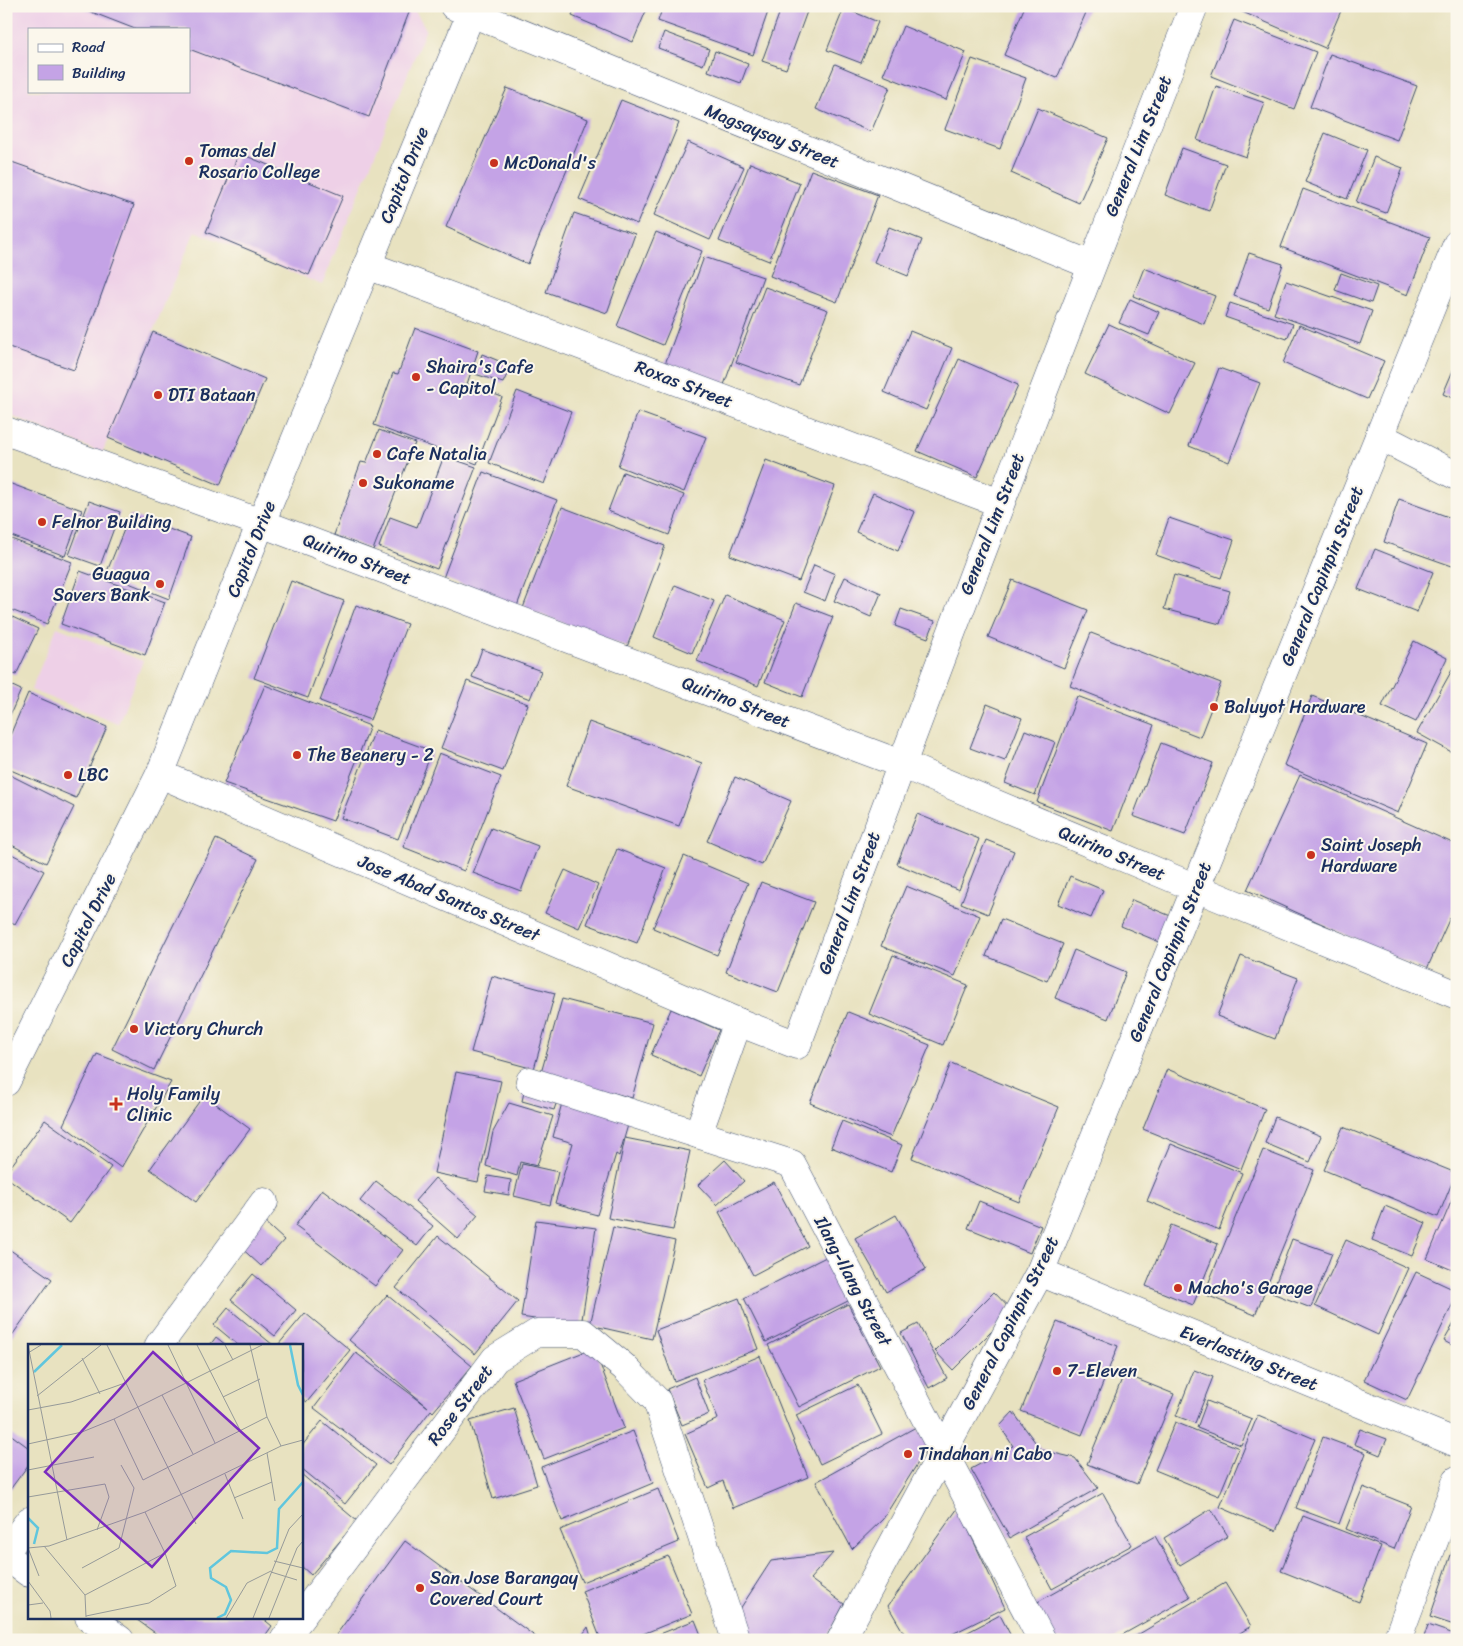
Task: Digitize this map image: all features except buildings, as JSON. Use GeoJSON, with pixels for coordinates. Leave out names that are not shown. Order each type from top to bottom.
{"type":"FeatureCollection","features":[{"type":"Feature","properties":{"kind":"street","name":"General Lim Street"},"geometry":{"type":"LineString","coordinates":[[797,1044],[1000,503],[1194,6]]}},
{"type":"Feature","properties":{"kind":"street","name":"Magsaysay Street"},"geometry":{"type":"LineString","coordinates":[[466,9],[1091,266]]}},
{"type":"Feature","properties":{"kind":"street","name":"Capitol Drive"},"geometry":{"type":"LineString","coordinates":[[6,1082],[160,774],[367,265],[466,9]]}},
{"type":"Feature","properties":{"kind":"street","name":"General Capinpin Street"},"geometry":{"type":"LineString","coordinates":[[841,1640],[1040,1272],[1457,244]]}},
{"type":"Feature","properties":{"kind":"street","name":"Roxas Street"},"geometry":{"type":"LineString","coordinates":[[367,265],[1000,503]]}},
{"type":"Feature","properties":{"kind":"street","name":"Quirino Street"},"geometry":{"type":"LineString","coordinates":[[6,431],[261,523],[901,764],[1457,995]]}},
{"type":"Feature","properties":{"kind":"street"},"geometry":{"type":"LineString","coordinates":[[1379,436],[1457,476]]}},
{"type":"Feature","properties":{"kind":"street","name":"Jose Abad Santos Street"},"geometry":{"type":"LineString","coordinates":[[160,774],[738,1022],[797,1044]]}},
{"type":"Feature","properties":{"kind":"street"},"geometry":{"type":"LineString","coordinates":[[698,1134],[738,1022]]}},
{"type":"Feature","properties":{"kind":"street","name":"Ilang-Ilang Street"},"geometry":{"type":"LineString","coordinates":[[530,1081],[792,1164],[1042,1640]]}},
{"type":"Feature","properties":{"kind":"street"},"geometry":{"type":"LineString","coordinates":[[160,1344],[264,1202]]}},
{"type":"Feature","properties":{"kind":"street","name":"Everlasting Street"},"geometry":{"type":"LineString","coordinates":[[1040,1272],[1457,1443]]}},
{"type":"Feature","properties":{"kind":"street","name":"Rose Street"},"geometry":{"type":"LineString","coordinates":[[302,1616],[494,1359],[537,1333],[583,1334],[624,1367],[657,1401],[736,1640]]}},
{"type":"Feature","properties":{"kind":"street"},"geometry":{"type":"LineString","coordinates":[[1397,1640],[1457,1480]]}},
{"type":"Feature","properties":{"kind":"street"},"geometry":{"type":"LineString","coordinates":[[6,1551],[28,1522]]}},
{"type":"Feature","properties":{"kind":"street"},"geometry":{"type":"LineString","coordinates":[[6,1556],[28,1572]]}},
{"type":"Feature","properties":{"kind":"street"},"geometry":{"type":"LineString","coordinates":[[90,1618],[120,1640]]}},
{"type":"Feature","properties":{"kind":"street","name":"Rose Street"},"geometry":{"type":"LineString","coordinates":[[284,1640],[300,1618]]}},
{"type":"Feature","properties":{"kind":"shaded area","name":"Tomas del Rosario College"},"geometry":{"type":"Polygon","coordinates":[[[6,6],[407,6],[414,9],[426,29],[322,285],[195,231],[102,453],[6,413],[6,6]]]}},
{"type":"Feature","properties":{"kind":"shaded area"},"geometry":{"type":"Polygon","coordinates":[[[57,627],[143,661],[118,724],[31,690],[57,627]]]}},
{"type":"Feature","properties":{"kind":"shaded area"},"geometry":{"type":"Polygon","coordinates":[[[1457,1173],[1457,1276],[1420,1258],[1457,1173]]]}},
{"type":"Feature","properties":{"kind":"place","name":"Tomas del Rosario College"},"geometry":{"type":"Point","coordinates":[189,161]}},
{"type":"Feature","properties":{"kind":"place","name":"McDonald's"},"geometry":{"type":"Point","coordinates":[494,163]}},
{"type":"Feature","properties":{"kind":"place","name":"Shaira's Cafe - Capitol"},"geometry":{"type":"Point","coordinates":[416,377]}},
{"type":"Feature","properties":{"kind":"place","name":"DTI Bataan"},"geometry":{"type":"Point","coordinates":[158,395]}},
{"type":"Feature","properties":{"kind":"place","name":"Cafe Natalia"},"geometry":{"type":"Point","coordinates":[377,454]}},
{"type":"Feature","properties":{"kind":"place","name":"Sukoname"},"geometry":{"type":"Point","coordinates":[363,483]}},
{"type":"Feature","properties":{"kind":"place","name":"Felnor Building"},"geometry":{"type":"Point","coordinates":[42,522]}},
{"type":"Feature","properties":{"kind":"place","name":"Guagua Savers Bank"},"geometry":{"type":"Point","coordinates":[160,584]}},
{"type":"Feature","properties":{"kind":"place","name":"Baluyot Hardware"},"geometry":{"type":"Point","coordinates":[1214,707]}},
{"type":"Feature","properties":{"kind":"place","name":"The Beanery - 2"},"geometry":{"type":"Point","coordinates":[297,755]}},
{"type":"Feature","properties":{"kind":"place","name":"LBC"},"geometry":{"type":"Point","coordinates":[68,775]}},
{"type":"Feature","properties":{"kind":"place","name":"Saint Joseph Hardware"},"geometry":{"type":"Point","coordinates":[1311,855]}},
{"type":"Feature","properties":{"kind":"place","name":"Victory Church"},"geometry":{"type":"Point","coordinates":[134,1029]}},
{"type":"Feature","properties":{"kind":"place","name":"Holy Family Clinic"},"geometry":{"type":"Point","coordinates":[116,1104]}},
{"type":"Feature","properties":{"kind":"place","name":"Macho's Garage"},"geometry":{"type":"Point","coordinates":[1178,1288]}},
{"type":"Feature","properties":{"kind":"place","name":"7-Eleven"},"geometry":{"type":"Point","coordinates":[1057,1371]}},
{"type":"Feature","properties":{"kind":"place","name":"Tindahan ni Cabo"},"geometry":{"type":"Point","coordinates":[908,1454]}},
{"type":"Feature","properties":{"kind":"place","name":"San Jose Barangay Covered Court"},"geometry":{"type":"Point","coordinates":[420,1588]}}]}
